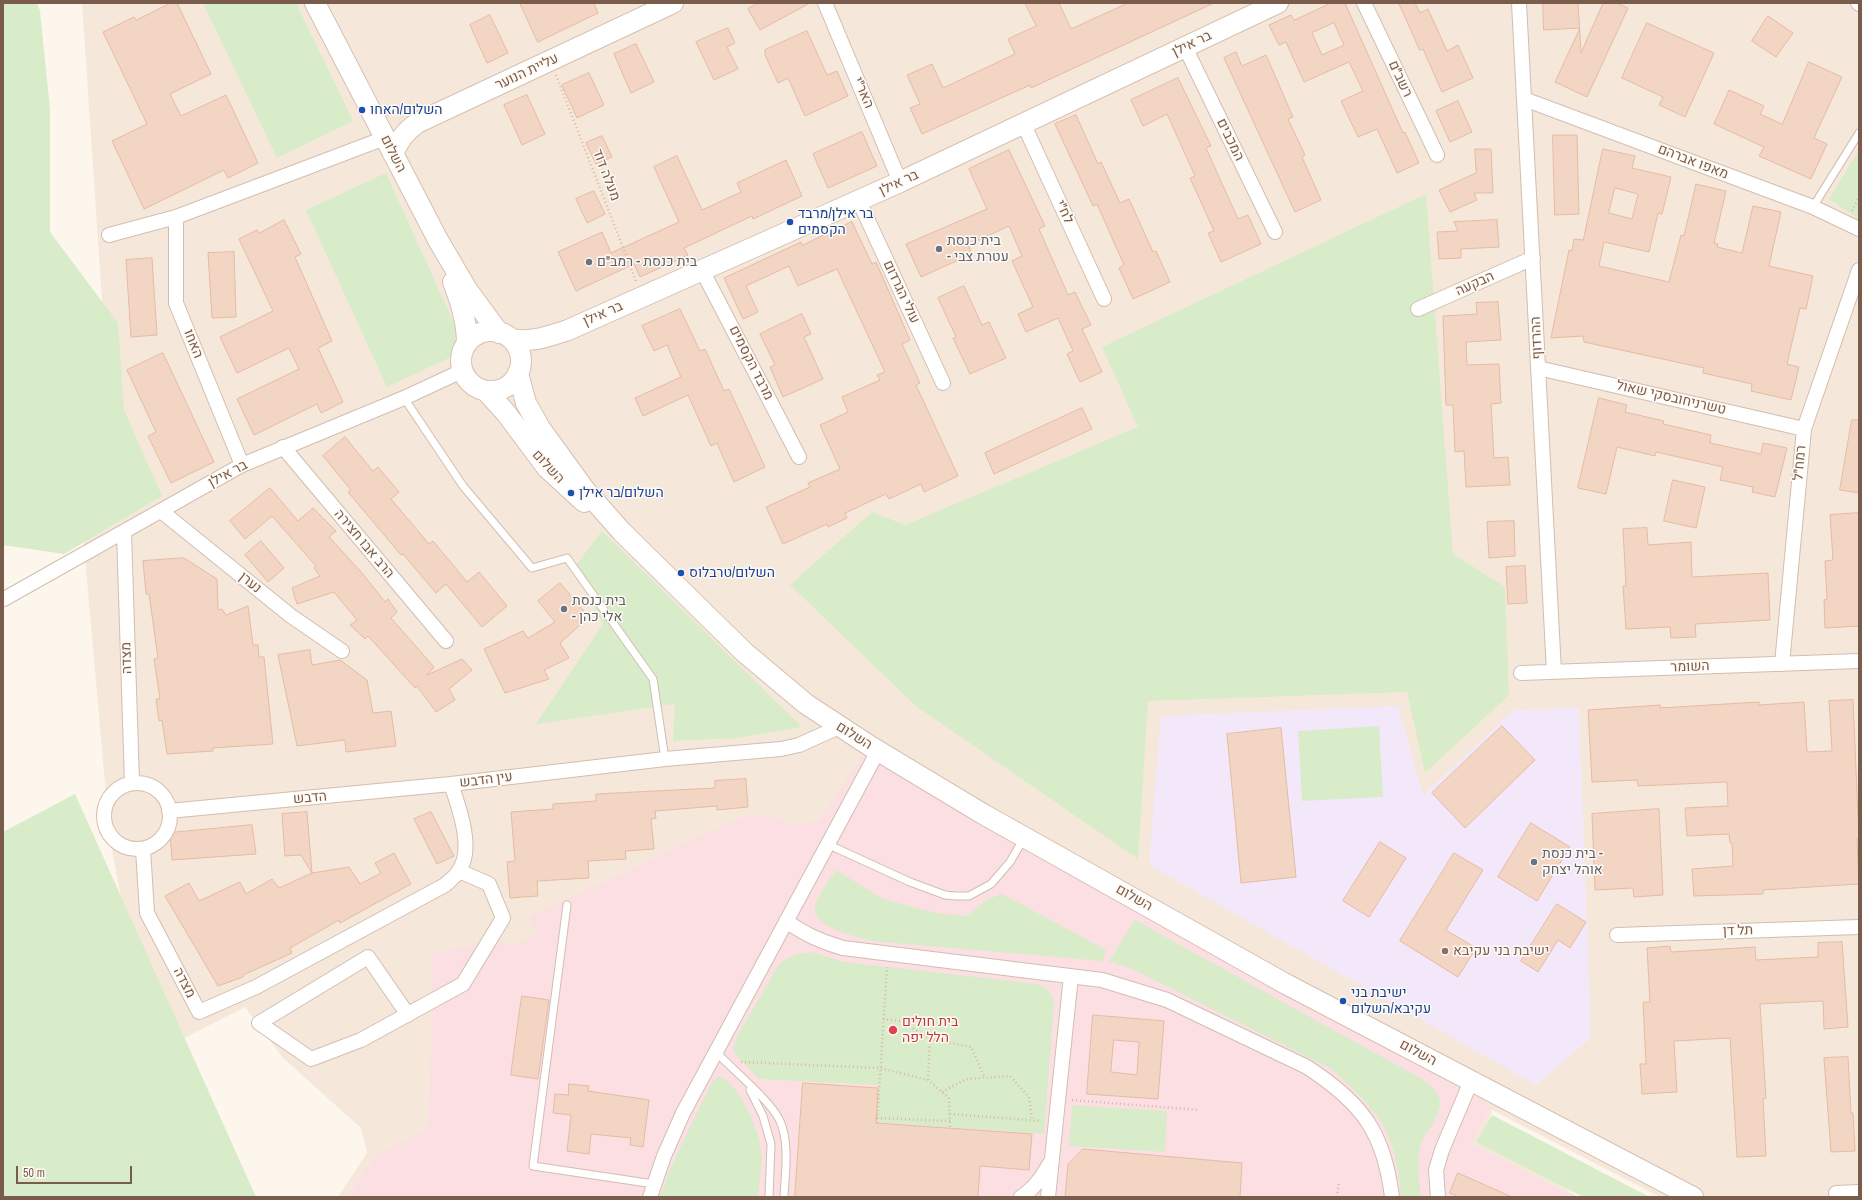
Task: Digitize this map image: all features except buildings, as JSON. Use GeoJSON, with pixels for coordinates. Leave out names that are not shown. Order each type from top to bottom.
{"type":"FeatureCollection","features":[{"type":"Feature","properties":{"kind":"street","name":"השלום"},"geometry":{"type":"LineString","coordinates":[[315,3],[438,240],[468,291],[506,336]]}},
{"type":"Feature","properties":{"kind":"street","name":"עליית הנוער"},"geometry":{"type":"LineString","coordinates":[[389,146],[399,139],[407,130],[418,123],[673,3]]}},
{"type":"Feature","properties":{"kind":"street","name":"האר\"י"},"geometry":{"type":"LineString","coordinates":[[825,3],[900,182]]}},
{"type":"Feature","properties":{"kind":"street","name":"בר אילן"},"geometry":{"type":"LineString","coordinates":[[506,336],[525,341],[548,337],[568,330],[859,201],[1024,125],[1278,3]]}},
{"type":"Feature","properties":{"kind":"street","name":"רשב\"ם"},"geometry":{"type":"LineString","coordinates":[[1364,3],[1437,155]]}},
{"type":"Feature","properties":{"kind":"street","name":"ההרדוף"},"geometry":{"type":"LineString","coordinates":[[1519,3],[1554,672]]}},
{"type":"Feature","properties":{"kind":"street","name":"המכבים"},"geometry":{"type":"LineString","coordinates":[[1185,47],[1275,232]]}},
{"type":"Feature","properties":{"kind":"street","name":"מאפו אברהם"},"geometry":{"type":"LineString","coordinates":[[1524,99],[1813,208],[1859,230]]}},
{"type":"Feature","properties":{"kind":"street","name":"לח\"י"},"geometry":{"type":"LineString","coordinates":[[1024,125],[1104,299]]}},
{"type":"Feature","properties":{"kind":"street"},"geometry":{"type":"LineString","coordinates":[[109,235],[176,217],[389,146]]}},
{"type":"Feature","properties":{"kind":"street","name":"עולי הגרדום"},"geometry":{"type":"LineString","coordinates":[[859,201],[943,383]]}},
{"type":"Feature","properties":{"kind":"street","name":"האחו"},"geometry":{"type":"LineString","coordinates":[[176,217],[176,303],[242,465]]}},
{"type":"Feature","properties":{"kind":"street","name":"השלום"},"geometry":{"type":"LineString","coordinates":[[438,240],[463,310],[467,326],[467,343]]}},
{"type":"Feature","properties":{"kind":"street","name":"הבקעה"},"geometry":{"type":"LineString","coordinates":[[1418,310],[1533,258]]}},
{"type":"Feature","properties":{"kind":"street","name":"מרבד הקסמים"},"geometry":{"type":"LineString","coordinates":[[702,270],[799,457]]}},
{"type":"Feature","properties":{"kind":"street","name":"רמח\"ל"},"geometry":{"type":"LineString","coordinates":[[1782,664],[1804,429],[1859,270]]}},
{"type":"Feature","properties":{"kind":"street"},"geometry":{"type":"LineString","coordinates":[[483,332],[506,336],[518,348],[521,358],[516,378],[505,388],[492,392],[473,386],[462,371],[462,352],[467,343],[474,336],[483,332]]}},
{"type":"Feature","properties":{"kind":"street","name":"טשרניחובסקי שאול"},"geometry":{"type":"LineString","coordinates":[[1538,368],[1804,429]]}},
{"type":"Feature","properties":{"kind":"street","name":"בר אילן"},"geometry":{"type":"LineString","coordinates":[[4,599],[242,465],[404,398],[462,371]]}},
{"type":"Feature","properties":{"kind":"street","name":"השלום"},"geometry":{"type":"LineString","coordinates":[[518,373],[526,403],[540,428],[585,490],[622,532],[744,652],[806,704],[839,727],[878,751],[1024,837],[1284,983],[1693,1197]]}},
{"type":"Feature","properties":{"kind":"street","name":"השלום"},"geometry":{"type":"LineString","coordinates":[[486,391],[506,414],[547,468],[575,494],[622,532]]}},
{"type":"Feature","properties":{"kind":"street","name":"הרב אבו חצירה"},"geometry":{"type":"LineString","coordinates":[[283,447],[446,641]]}},
{"type":"Feature","properties":{"kind":"street","name":"נערן"},"geometry":{"type":"LineString","coordinates":[[161,511],[291,616],[342,651]]}},
{"type":"Feature","properties":{"kind":"street","name":"מצדה"},"geometry":{"type":"LineString","coordinates":[[124,532],[132,784]]}},
{"type":"Feature","properties":{"kind":"street","name":"השומר"},"geometry":{"type":"LineString","coordinates":[[1521,673],[1859,661]]}},
{"type":"Feature","properties":{"kind":"street","name":"עין הדבש"},"geometry":{"type":"LineString","coordinates":[[256,987],[444,885],[459,871],[466,850],[463,818],[451,784],[665,759],[782,749],[799,746],[839,727]]}},
{"type":"Feature","properties":{"kind":"street"},"geometry":{"type":"LineString","coordinates":[[652,1191],[683,1113],[720,1056],[786,920],[878,751]]}},
{"type":"Feature","properties":{"kind":"street"},"geometry":{"type":"LineString","coordinates":[[132,784],[147,785],[160,793],[166,802],[169,811],[167,831],[154,845],[144,849],[133,850],[123,847],[114,841],[104,822],[104,812],[107,801],[113,793],[122,787],[132,784]]}},
{"type":"Feature","properties":{"kind":"street","name":"הדבש"},"geometry":{"type":"LineString","coordinates":[[169,811],[451,784]]}},
{"type":"Feature","properties":{"kind":"street","name":"מצדה"},"geometry":{"type":"LineString","coordinates":[[144,849],[147,913],[199,1012],[256,987]]}},
{"type":"Feature","properties":{"kind":"street"},"geometry":{"type":"LineString","coordinates":[[408,1014],[368,957],[259,1023],[311,1059],[360,1040],[408,1014],[463,984],[502,918],[489,884],[459,871]]}},
{"type":"Feature","properties":{"kind":"street"},"geometry":{"type":"LineString","coordinates":[[786,920],[820,942],[843,948],[1102,980],[1167,1000],[1307,1068],[1328,1081],[1362,1113],[1382,1146],[1388,1168],[1392,1197]]}},
{"type":"Feature","properties":{"kind":"street","name":"תל דן"},"geometry":{"type":"LineString","coordinates":[[1617,935],[1859,927]]}},
{"type":"Feature","properties":{"kind":"street"},"geometry":{"type":"LineString","coordinates":[[1048,1197],[1071,976]]}},
{"type":"Feature","properties":{"kind":"street"},"geometry":{"type":"LineString","coordinates":[[1438,1197],[1436,1170],[1442,1150],[1471,1081]]}},
{"type":"Feature","properties":{"kind":"street"},"geometry":{"type":"LineString","coordinates":[[1021,1197],[1030,1191],[1038,1182],[1052,1159]]}},
{"type":"Feature","properties":{"kind":"street"},"geometry":{"type":"LineString","coordinates":[[1836,1193],[1859,1192]]}},
{"type":"Feature","properties":{"kind":"lane"},"geometry":{"type":"LineString","coordinates":[[1813,208],[1859,133]]}},
{"type":"Feature","properties":{"kind":"lane"},"geometry":{"type":"LineString","coordinates":[[404,398],[463,486],[532,568],[567,558],[653,679],[665,759]]}},
{"type":"Feature","properties":{"kind":"lane"},"geometry":{"type":"LineString","coordinates":[[827,844],[910,882],[945,895],[969,896],[992,884],[1010,862],[1024,837]]}},
{"type":"Feature","properties":{"kind":"lane"},"geometry":{"type":"LineString","coordinates":[[567,905],[533,1166],[652,1191]]}},
{"type":"Feature","properties":{"kind":"lane"},"geometry":{"type":"LineString","coordinates":[[720,1056],[773,1110],[780,1122],[786,1154],[784,1197]]}},
{"type":"Feature","properties":{"kind":"lane"},"geometry":{"type":"LineString","coordinates":[[746,1082],[763,1116],[771,1144],[769,1197]]}},
{"type":"Feature","properties":{"kind":"path","name":"מעלה דוד"},"geometry":{"type":"LineString","coordinates":[[550,61],[642,297]]}},
{"type":"Feature","properties":{"kind":"path"},"geometry":{"type":"LineString","coordinates":[[877,1123],[887,954]]}},
{"type":"Feature","properties":{"kind":"path"},"geometry":{"type":"LineString","coordinates":[[883,1019],[901,1021],[930,1039],[971,1047],[984,1078]]}},
{"type":"Feature","properties":{"kind":"path"},"geometry":{"type":"LineString","coordinates":[[928,1080],[930,1039]]}},
{"type":"Feature","properties":{"kind":"path"},"geometry":{"type":"LineString","coordinates":[[720,1056],[880,1068],[928,1080],[949,1098],[950,1128]]}},
{"type":"Feature","properties":{"kind":"path"},"geometry":{"type":"LineString","coordinates":[[942,1092],[966,1079],[1010,1076],[1029,1097],[1032,1120]]}},
{"type":"Feature","properties":{"kind":"path"},"geometry":{"type":"LineString","coordinates":[[1058,1099],[1199,1110]]}},
{"type":"Feature","properties":{"kind":"path"},"geometry":{"type":"LineString","coordinates":[[950,1114],[1056,1122]]}},
{"type":"Feature","properties":{"kind":"path"},"geometry":{"type":"LineString","coordinates":[[877,1118],[950,1120]]}},
{"type":"Feature","properties":{"kind":"path"},"geometry":{"type":"LineString","coordinates":[[1337,1197],[1339,1183]]}},
{"type":"Feature","properties":{"kind":"shaded area"},"geometry":{"type":"Polygon","coordinates":[[[82,3],[1859,3],[1859,1197],[1660,1197],[1492,1110],[1485,1134],[1578,1197],[338,1197],[367,1153],[361,1128],[283,1058],[245,1007],[161,1050],[126,923],[110,840],[82,524],[104,330],[82,3]]]}},
{"type":"Feature","properties":{"kind":"shaded area","name":"ישיבת בני עקיבא"},"geometry":{"type":"Polygon","coordinates":[[[1398,706],[1423,795],[1514,710],[1579,708],[1591,1038],[1536,1085],[1149,865],[1161,716],[1398,706]]]}},
{"type":"Feature","properties":{"kind":"shaded area","name":"בית חולים הלל יפה"},"geometry":{"type":"Polygon","coordinates":[[[863,755],[1491,1106],[1471,1144],[1574,1197],[348,1197],[376,1155],[429,1129],[433,954],[497,941],[515,946],[537,933],[529,917],[744,816],[784,818],[785,826],[819,821],[863,755]]]}},
{"type":"Feature","properties":{"kind":"green space"},"geometry":{"type":"Polygon","coordinates":[[[3,3],[37,3],[40,11],[50,109],[50,232],[118,323],[124,410],[162,496],[64,554],[3,545],[3,3]]]}},
{"type":"Feature","properties":{"kind":"green space"},"geometry":{"type":"Polygon","coordinates":[[[203,3],[296,3],[353,121],[277,158],[203,3]]]}},
{"type":"Feature","properties":{"kind":"green space"},"geometry":{"type":"Polygon","coordinates":[[[1859,150],[1859,219],[1829,199],[1859,150]]]}},
{"type":"Feature","properties":{"kind":"green space"},"geometry":{"type":"Polygon","coordinates":[[[386,173],[466,350],[387,387],[306,210],[386,173]]]}},
{"type":"Feature","properties":{"kind":"green space"},"geometry":{"type":"Polygon","coordinates":[[[1426,194],[1453,554],[1505,587],[1509,695],[1425,773],[1407,692],[1148,701],[1138,859],[916,706],[790,585],[872,512],[905,525],[1138,427],[1102,347],[1426,194]]]}},
{"type":"Feature","properties":{"kind":"green space"},"geometry":{"type":"Polygon","coordinates":[[[602,531],[802,727],[737,738],[673,741],[675,704],[536,724],[603,624],[574,568],[602,531]]]}},
{"type":"Feature","properties":{"kind":"green space"},"geometry":{"type":"Polygon","coordinates":[[[1379,726],[1383,797],[1302,801],[1298,731],[1379,726]]]}},
{"type":"Feature","properties":{"kind":"green space"},"geometry":{"type":"Polygon","coordinates":[[[75,794],[256,1197],[3,1197],[3,832],[75,794]]]}},
{"type":"Feature","properties":{"kind":"green space"},"geometry":{"type":"Polygon","coordinates":[[[836,870],[883,899],[936,913],[967,916],[986,900],[1002,894],[1106,950],[1103,961],[872,941],[836,930],[820,920],[815,913],[815,905],[836,870]]]}},
{"type":"Feature","properties":{"kind":"green space"},"geometry":{"type":"Polygon","coordinates":[[[1135,920],[1422,1079],[1430,1085],[1438,1096],[1440,1106],[1435,1120],[1423,1138],[1420,1148],[1418,1169],[1421,1197],[1401,1197],[1397,1163],[1390,1141],[1381,1121],[1353,1089],[1330,1068],[1130,968],[1109,961],[1135,920]]]}},
{"type":"Feature","properties":{"kind":"green space"},"geometry":{"type":"Polygon","coordinates":[[[811,952],[844,962],[1029,983],[1046,988],[1054,1003],[1044,1134],[875,1122],[878,1085],[759,1079],[735,1054],[733,1049],[737,1037],[779,964],[794,955],[811,952]]]}},
{"type":"Feature","properties":{"kind":"green space"},"geometry":{"type":"Polygon","coordinates":[[[719,1076],[734,1088],[741,1098],[757,1132],[762,1162],[757,1197],[660,1197],[671,1167],[708,1090],[714,1080],[719,1076]]]}},
{"type":"Feature","properties":{"kind":"green space"},"geometry":{"type":"Polygon","coordinates":[[[1072,1105],[1167,1111],[1165,1152],[1069,1146],[1072,1105]]]}},
{"type":"Feature","properties":{"kind":"green space"},"geometry":{"type":"Polygon","coordinates":[[[1492,1115],[1650,1197],[1583,1197],[1476,1142],[1492,1115]]]}},
{"type":"Feature","properties":{"kind":"place","name":"השלום/האחו"},"geometry":{"type":"Point","coordinates":[362,110]}},
{"type":"Feature","properties":{"kind":"place","name":"בר אילן/מרבד הקסמים"},"geometry":{"type":"Point","coordinates":[790,222]}},
{"type":"Feature","properties":{"kind":"place","name":"בית כנסת - עטרת צבי"},"geometry":{"type":"Point","coordinates":[939,249]}},
{"type":"Feature","properties":{"kind":"place","name":"בית כנסת - רמב\"ם"},"geometry":{"type":"Point","coordinates":[589,262]}},
{"type":"Feature","properties":{"kind":"place","name":"השלום/בר אילן"},"geometry":{"type":"Point","coordinates":[571,493]}},
{"type":"Feature","properties":{"kind":"place","name":"השלום/טרבלוס"},"geometry":{"type":"Point","coordinates":[681,573]}},
{"type":"Feature","properties":{"kind":"place","name":"בית כנסת - אלי כהן"},"geometry":{"type":"Point","coordinates":[564,609]}},
{"type":"Feature","properties":{"kind":"place","name":"בית כנסת - אוהל יצחק"},"geometry":{"type":"Point","coordinates":[1534,862]}},
{"type":"Feature","properties":{"kind":"place","name":"ישיבת בני עקיבא"},"geometry":{"type":"Point","coordinates":[1445,951]}},
{"type":"Feature","properties":{"kind":"place","name":"ישיבת בני עקיבא/השלום"},"geometry":{"type":"Point","coordinates":[1343,1001]}},
{"type":"Feature","properties":{"kind":"place","name":"בית חולים הלל יפה"},"geometry":{"type":"Point","coordinates":[893,1030]}}]}
